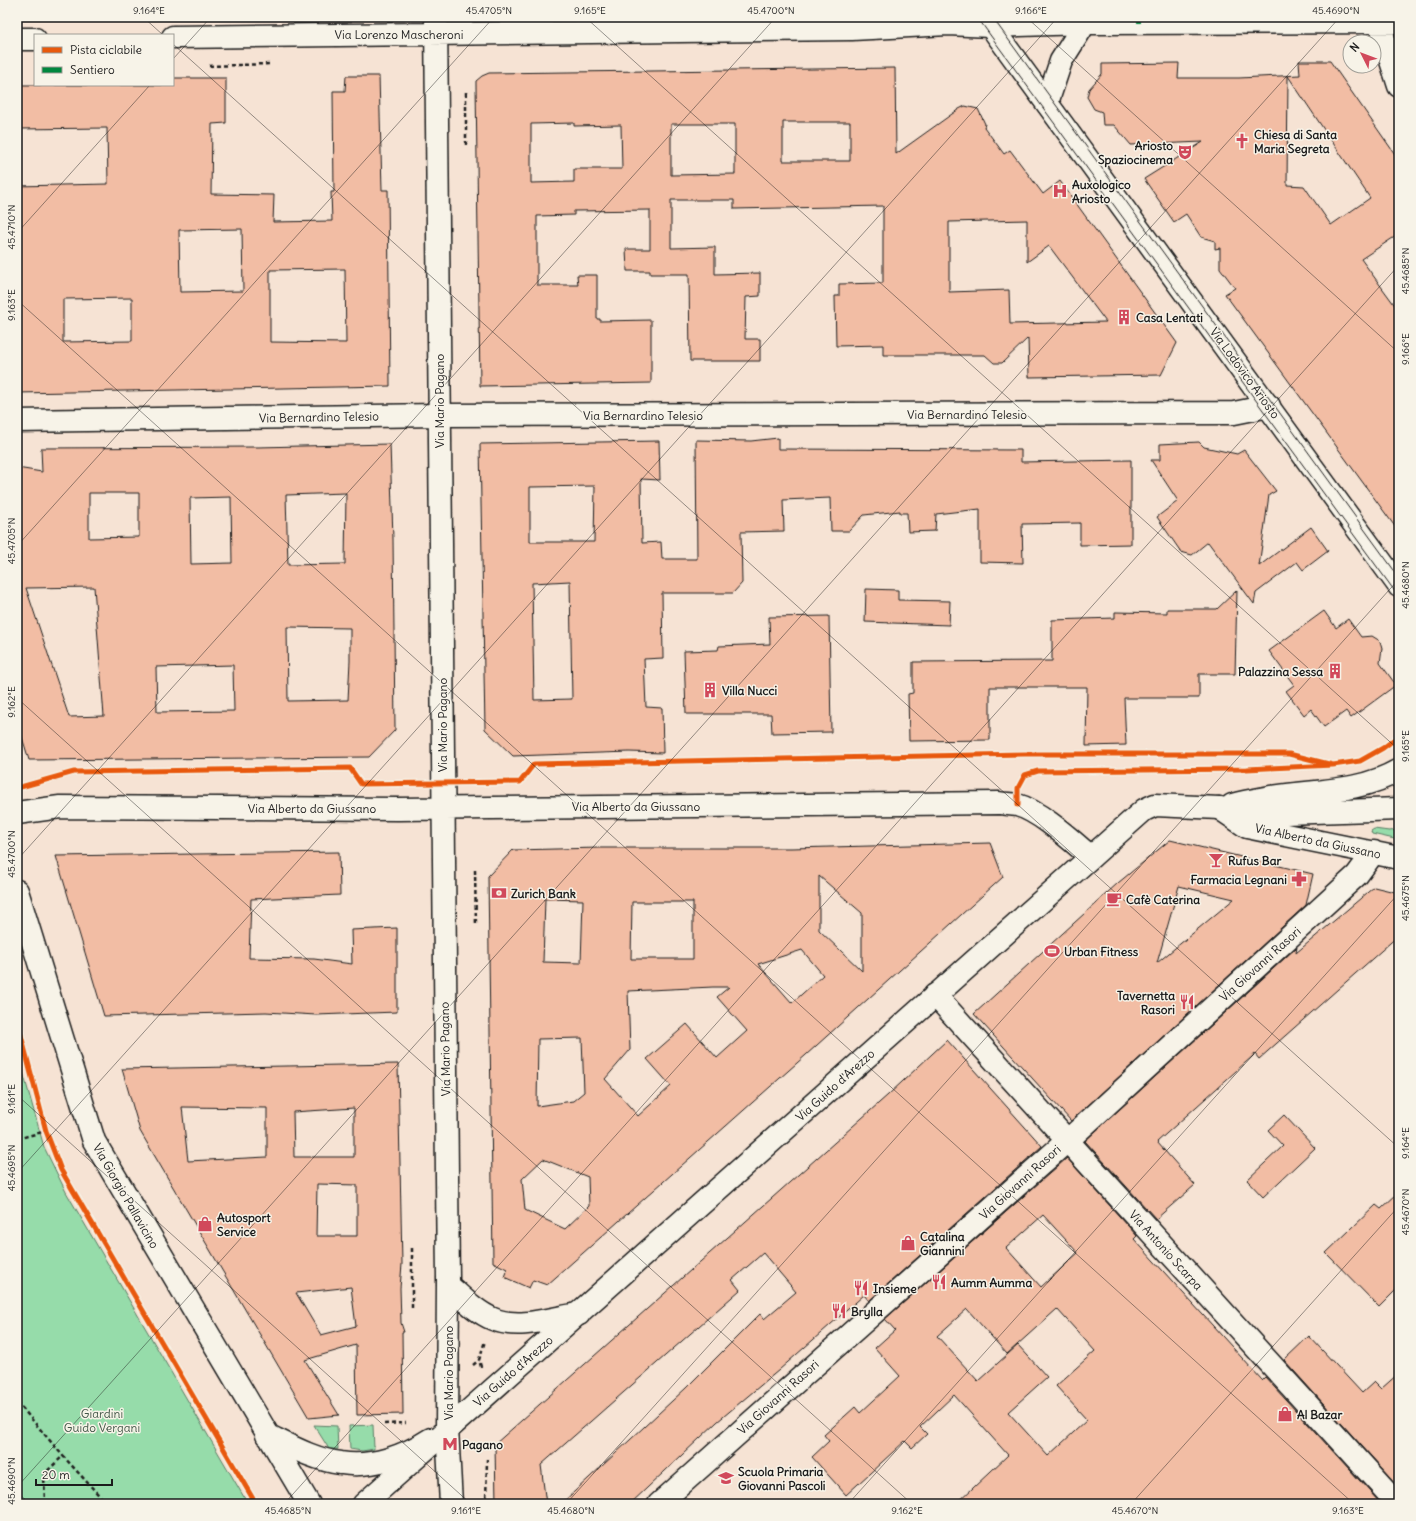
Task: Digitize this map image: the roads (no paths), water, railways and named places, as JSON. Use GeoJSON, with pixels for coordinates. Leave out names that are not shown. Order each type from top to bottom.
{"type":"FeatureCollection","features":[{"type":"Feature","properties":{"kind":"street","name":"Via Lorenzo Mascheroni"},"geometry":{"type":"LineString","coordinates":[[174,37],[436,26],[893,22],[948,24],[988,21],[1086,23]]}},
{"type":"Feature","properties":{"kind":"street","name":"Via Lodovico Ariosto"},"geometry":{"type":"LineString","coordinates":[[988,21],[1399,586]]}},
{"type":"Feature","properties":{"kind":"street"},"geometry":{"type":"LineString","coordinates":[[1047,103],[1061,61],[1086,23],[1391,22],[1383,36],[1399,86]]}},
{"type":"Feature","properties":{"kind":"street","name":"Via Mario Pagano"},"geometry":{"type":"LineString","coordinates":[[436,26],[442,807],[448,1285],[447,1428],[451,1504]]}},
{"type":"Feature","properties":{"kind":"street"},"geometry":{"type":"LineString","coordinates":[[17,39],[34,39]]}},
{"type":"Feature","properties":{"kind":"street","name":"Via Bernardino Telesio"},"geometry":{"type":"LineString","coordinates":[[17,421],[439,415],[1234,414],[1269,406]]}},
{"type":"Feature","properties":{"kind":"street","name":"Via Alberto da Giussano"},"geometry":{"type":"LineString","coordinates":[[1219,808],[1265,798],[1348,789],[1372,782],[1399,770]]}},
{"type":"Feature","properties":{"kind":"street","name":"Via Alberto da Giussano"},"geometry":{"type":"LineString","coordinates":[[17,813],[60,807],[390,809],[442,807],[999,803],[1018,805],[1031,811],[1063,833],[1091,857],[1144,810],[1155,805],[1219,808],[1261,814],[1399,809]]}},
{"type":"Feature","properties":{"kind":"street","name":"Via Alberto da Giussano"},"geometry":{"type":"LineString","coordinates":[[1219,808],[1247,827],[1399,858]]}},
{"type":"Feature","properties":{"kind":"street","name":"Via Giovanni Rasori"},"geometry":{"type":"LineString","coordinates":[[659,1504],[1067,1141],[1357,876],[1374,852]]}},
{"type":"Feature","properties":{"kind":"street","name":"Via Guido d'Arezzo"},"geometry":{"type":"LineString","coordinates":[[447,1428],[579,1314],[1091,857]]}},
{"type":"Feature","properties":{"kind":"street","name":"Via Giorgio Pallavicino"},"geometry":{"type":"LineString","coordinates":[[17,892],[94,1141],[266,1435],[309,1504]]}},
{"type":"Feature","properties":{"kind":"street","name":"Via Antonio Scarpa"},"geometry":{"type":"LineString","coordinates":[[935,995],[1398,1504]]}},
{"type":"Feature","properties":{"kind":"street","name":"Via Guido d'Arezzo"},"geometry":{"type":"LineString","coordinates":[[448,1285],[472,1305],[493,1319],[511,1323],[529,1322],[579,1314]]}},
{"type":"Feature","properties":{"kind":"street"},"geometry":{"type":"LineString","coordinates":[[266,1435],[304,1453],[341,1463],[369,1463],[414,1450],[447,1428]]}},
{"type":"Feature","properties":{"kind":"street"},"geometry":{"type":"LineString","coordinates":[[364,1504],[414,1461],[447,1428]]}},
{"type":"Feature","properties":{"kind":"tram line"},"geometry":{"type":"LineString","coordinates":[[977,17],[1399,597]]}},
{"type":"Feature","properties":{"kind":"tram line"},"geometry":{"type":"LineString","coordinates":[[992,17],[1399,577]]}},
{"type":"Feature","properties":{"kind":"place","name":"Chiesa di Santa Maria Segreta"},"geometry":{"type":"Point","coordinates":[1242,141]}},
{"type":"Feature","properties":{"kind":"place","name":"Ariosto Spaziocinema"},"geometry":{"type":"Point","coordinates":[1185,152]}},
{"type":"Feature","properties":{"kind":"place","name":"Auxologico Ariosto"},"geometry":{"type":"Point","coordinates":[1060,191]}},
{"type":"Feature","properties":{"kind":"place","name":"Casa Lentati"},"geometry":{"type":"Point","coordinates":[1124,317]}},
{"type":"Feature","properties":{"kind":"place","name":"Palazzina Sessa"},"geometry":{"type":"Point","coordinates":[1335,671]}},
{"type":"Feature","properties":{"kind":"place","name":"Villa Nucci"},"geometry":{"type":"Point","coordinates":[710,690]}},
{"type":"Feature","properties":{"kind":"place","name":"Rufus Bar"},"geometry":{"type":"Point","coordinates":[1216,860]}},
{"type":"Feature","properties":{"kind":"place","name":"Farmacia Legnani"},"geometry":{"type":"Point","coordinates":[1299,879]}},
{"type":"Feature","properties":{"kind":"place","name":"Zurich Bank"},"geometry":{"type":"Point","coordinates":[499,893]}},
{"type":"Feature","properties":{"kind":"place","name":"Cafè Caterina"},"geometry":{"type":"Point","coordinates":[1114,899]}},
{"type":"Feature","properties":{"kind":"place","name":"Urban Fitness"},"geometry":{"type":"Point","coordinates":[1052,951]}},
{"type":"Feature","properties":{"kind":"place","name":"Tavernetta Rasori"},"geometry":{"type":"Point","coordinates":[1187,1002]}},
{"type":"Feature","properties":{"kind":"place","name":"Autosport Service"},"geometry":{"type":"Point","coordinates":[205,1224]}},
{"type":"Feature","properties":{"kind":"place","name":"Catalina Giannini"},"geometry":{"type":"Point","coordinates":[908,1243]}},
{"type":"Feature","properties":{"kind":"place","name":"Aumm Aumma"},"geometry":{"type":"Point","coordinates":[939,1282]}},
{"type":"Feature","properties":{"kind":"place","name":"Insieme"},"geometry":{"type":"Point","coordinates":[861,1288]}},
{"type":"Feature","properties":{"kind":"place","name":"Brylla"},"geometry":{"type":"Point","coordinates":[839,1311]}},
{"type":"Feature","properties":{"kind":"place","name":"Al Bazar"},"geometry":{"type":"Point","coordinates":[1285,1414]}},
{"type":"Feature","properties":{"kind":"place","name":"Pagano"},"geometry":{"type":"Point","coordinates":[450,1444]}},
{"type":"Feature","properties":{"kind":"place","name":"Scuola Primaria Giovanni Pascoli"},"geometry":{"type":"Point","coordinates":[726,1478]}},
{"type":"Feature","properties":{"kind":"park label","name":"Giardini Guido Vergani"},"geometry":{"type":"Point","coordinates":[102,1420]}}]}
